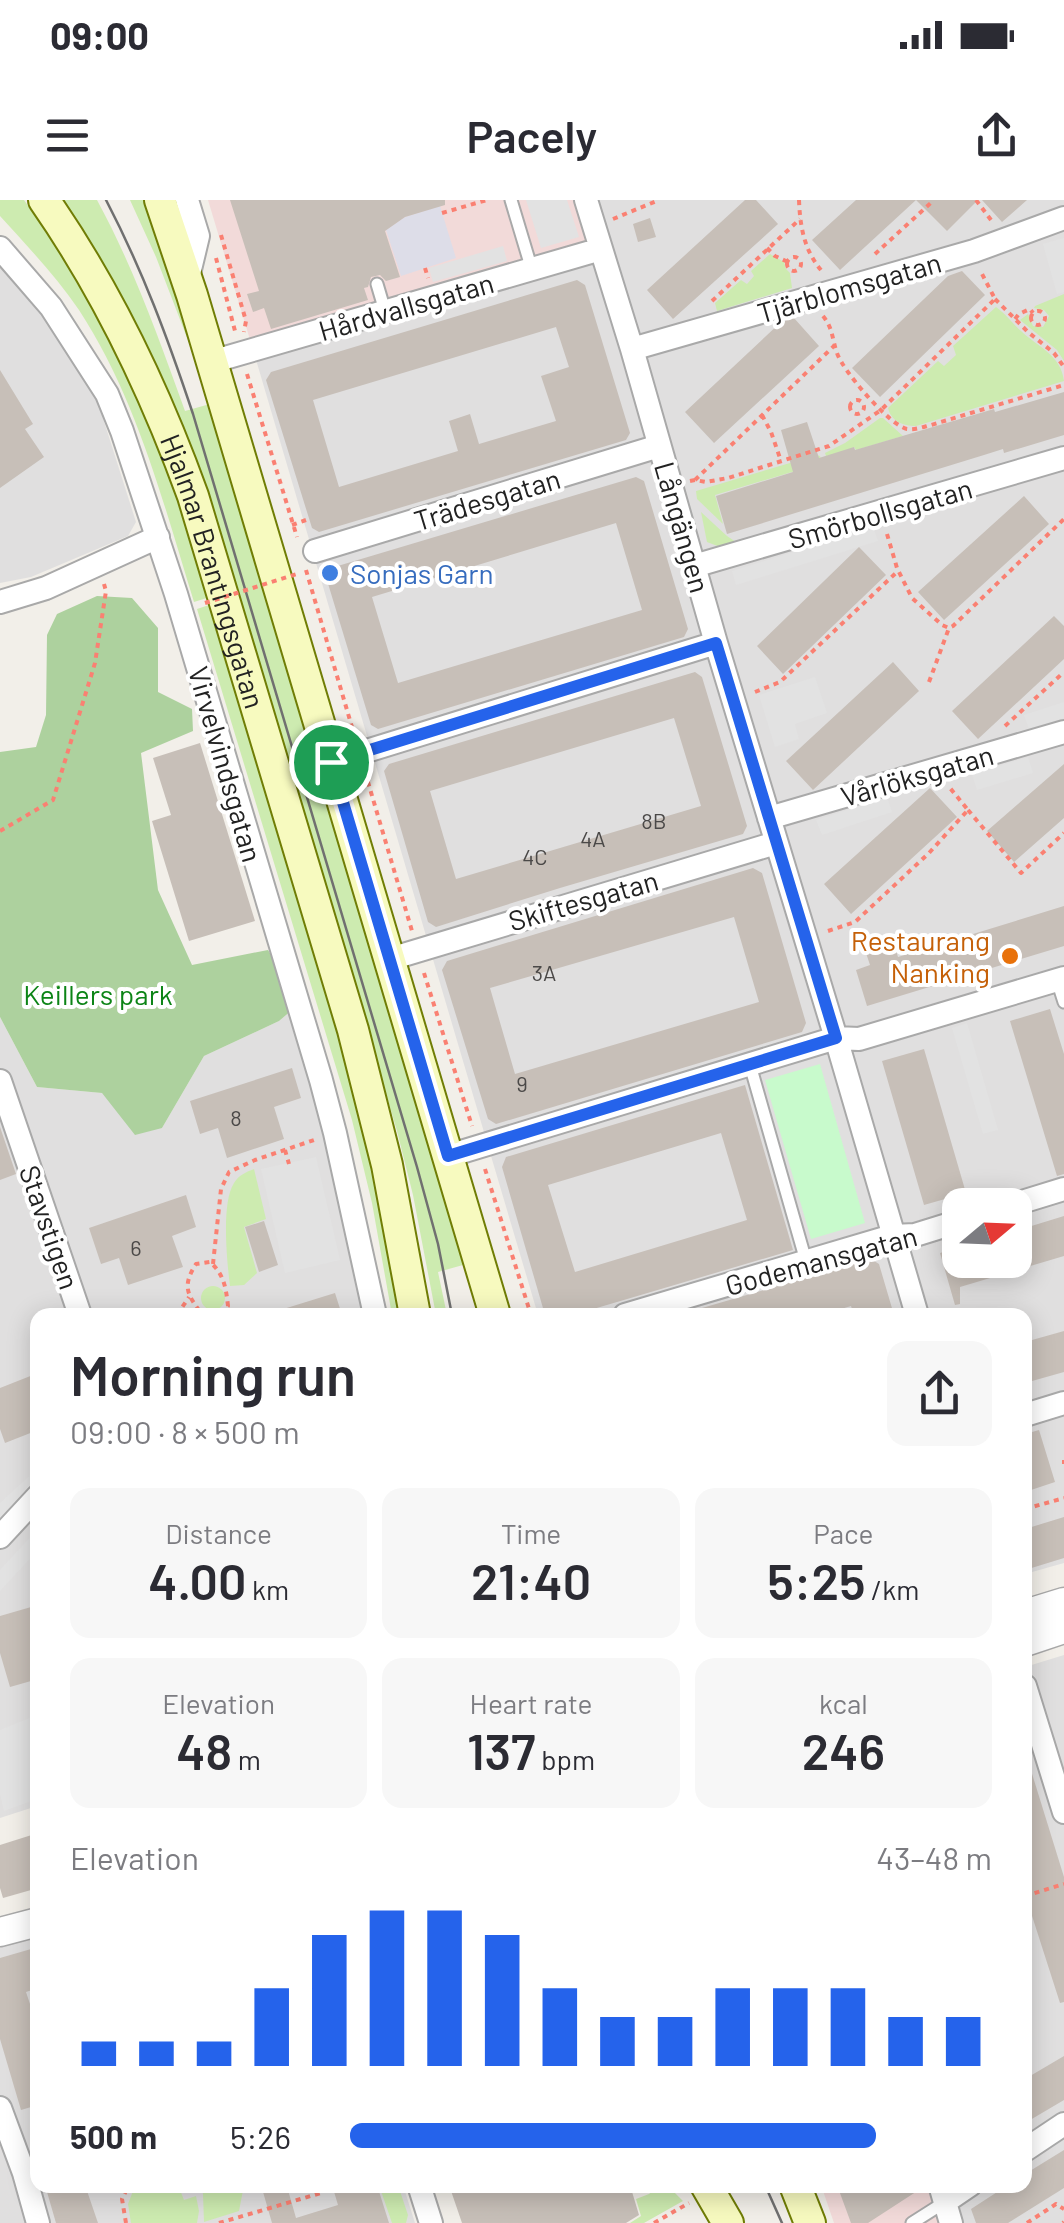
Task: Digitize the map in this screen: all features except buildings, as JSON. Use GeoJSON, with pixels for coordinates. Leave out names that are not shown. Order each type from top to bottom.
{"type":"FeatureCollection","features":[{"type":"Feature","properties":{"kind":"main road","name":"Hjalmar Brantingsgatan"},"geometry":{"type":"LineString","coordinates":[[44,200],[91,272],[122,330],[169,431],[193,496],[353,1030],[387,1165],[414,1308]]}},
{"type":"Feature","properties":{"kind":"main road","name":"Hjalmar Brantingsgatan"},"geometry":{"type":"LineString","coordinates":[[183,200],[187,282],[493,1308]]}},
{"type":"Feature","properties":{"kind":"main road"},"geometry":{"type":"LineString","coordinates":[[700,2193],[728,2223]]}},
{"type":"Feature","properties":{"kind":"main road"},"geometry":{"type":"LineString","coordinates":[[798,2193],[810,2223]]}},
{"type":"Feature","properties":{"kind":"street","name":"Långängen"},"geometry":{"type":"LineString","coordinates":[[586,200],[915,1308]]}},
{"type":"Feature","properties":{"kind":"street","name":"Tjärblomsgatan"},"geometry":{"type":"LineString","coordinates":[[632,349],[974,251],[1064,218]]}},
{"type":"Feature","properties":{"kind":"street","name":"Virvelvindsgatan"},"geometry":{"type":"LineString","coordinates":[[0,248],[51,306],[107,394],[158,537],[336,1133],[374,1308]]}},
{"type":"Feature","properties":{"kind":"street","name":"Hårdvallsgatan"},"geometry":{"type":"LineString","coordinates":[[211,362],[602,249]]}},
{"type":"Feature","properties":{"kind":"street","name":"Trädesgatan"},"geometry":{"type":"LineString","coordinates":[[305,554],[660,446]]}},
{"type":"Feature","properties":{"kind":"street","name":"Smörbollsgatan"},"geometry":{"type":"LineString","coordinates":[[694,566],[1064,458]]}},
{"type":"Feature","properties":{"kind":"street"},"geometry":{"type":"LineString","coordinates":[[0,602],[46,588],[158,537]]}},
{"type":"Feature","properties":{"kind":"street"},"geometry":{"type":"LineString","coordinates":[[331,762],[716,643]]}},
{"type":"Feature","properties":{"kind":"street","name":"Vårlöksgatan"},"geometry":{"type":"LineString","coordinates":[[769,818],[1064,732]]}},
{"type":"Feature","properties":{"kind":"street","name":"Skiftesgatan"},"geometry":{"type":"LineString","coordinates":[[390,959],[776,842]]}},
{"type":"Feature","properties":{"kind":"street"},"geometry":{"type":"LineString","coordinates":[[448,1156],[836,1038],[858,1039],[1062,987]]}},
{"type":"Feature","properties":{"kind":"street","name":"Stavstigen"},"geometry":{"type":"LineString","coordinates":[[0,1082],[78,1308]]}},
{"type":"Feature","properties":{"kind":"street"},"geometry":{"type":"LineString","coordinates":[[1032,1199],[1064,1189]]}},
{"type":"Feature","properties":{"kind":"street","name":"Godemansgatan"},"geometry":{"type":"LineString","coordinates":[[648,1308],[892,1236],[915,1235],[942,1227]]}},
{"type":"Feature","properties":{"kind":"street"},"geometry":{"type":"LineString","coordinates":[[1032,1413],[1064,1403]]}},
{"type":"Feature","properties":{"kind":"street"},"geometry":{"type":"LineString","coordinates":[[0,1536],[30,1504]]}},
{"type":"Feature","properties":{"kind":"street"},"geometry":{"type":"LineString","coordinates":[[1032,1612],[1064,1602]]}},
{"type":"Feature","properties":{"kind":"street"},"geometry":{"type":"LineString","coordinates":[[1032,1640],[1064,1629]]}},
{"type":"Feature","properties":{"kind":"street"},"geometry":{"type":"LineString","coordinates":[[1032,1709],[1064,1812]]}},
{"type":"Feature","properties":{"kind":"street"},"geometry":{"type":"LineString","coordinates":[[0,1932],[30,1924]]}},
{"type":"Feature","properties":{"kind":"street"},"geometry":{"type":"LineString","coordinates":[[0,2108],[7,2148],[38,2223]]}},
{"type":"Feature","properties":{"kind":"street"},"geometry":{"type":"LineString","coordinates":[[1032,2145],[1064,2124]]}},
{"type":"Feature","properties":{"kind":"street"},"geometry":{"type":"LineString","coordinates":[[422,2193],[431,2223]]}},
{"type":"Feature","properties":{"kind":"lane"},"geometry":{"type":"LineString","coordinates":[[511,200],[532,270]]}},
{"type":"Feature","properties":{"kind":"lane"},"geometry":{"type":"LineString","coordinates":[[377,284],[385,311]]}},
{"type":"Feature","properties":{"kind":"lane"},"geometry":{"type":"LineString","coordinates":[[750,1064],[806,1261]]}},
{"type":"Feature","properties":{"kind":"lane"},"geometry":{"type":"LineString","coordinates":[[912,2223],[945,2203]]}},
{"type":"Feature","properties":{"kind":"path"},"geometry":{"type":"LineString","coordinates":[[445,210],[487,200]]}},
{"type":"Feature","properties":{"kind":"path"},"geometry":{"type":"LineString","coordinates":[[604,222],[659,200]]}},
{"type":"Feature","properties":{"kind":"path"},"geometry":{"type":"LineString","coordinates":[[799,200],[802,232],[813,258],[827,277]]}},
{"type":"Feature","properties":{"kind":"path"},"geometry":{"type":"LineString","coordinates":[[872,258],[934,200]]}},
{"type":"Feature","properties":{"kind":"path"},"geometry":{"type":"LineString","coordinates":[[705,328],[705,309],[800,218]]}},
{"type":"Feature","properties":{"kind":"path"},"geometry":{"type":"LineString","coordinates":[[221,234],[243,312]]}},
{"type":"Feature","properties":{"kind":"path"},"geometry":{"type":"LineString","coordinates":[[212,247],[305,554]]}},
{"type":"Feature","properties":{"kind":"path"},"geometry":{"type":"LineString","coordinates":[[768,248],[788,262]]}},
{"type":"Feature","properties":{"kind":"path"},"geometry":{"type":"LineString","coordinates":[[974,251],[995,299],[1064,367]]}},
{"type":"Feature","properties":{"kind":"path"},"geometry":{"type":"LineString","coordinates":[[788,262],[795,257],[801,262]]}},
{"type":"Feature","properties":{"kind":"path"},"geometry":{"type":"LineString","coordinates":[[801,262],[813,258]]}},
{"type":"Feature","properties":{"kind":"path"},"geometry":{"type":"LineString","coordinates":[[788,262],[788,269],[793,272],[801,262]]}},
{"type":"Feature","properties":{"kind":"path"},"geometry":{"type":"LineString","coordinates":[[807,299],[832,328],[844,369],[888,418],[903,428],[912,430],[1064,385]]}},
{"type":"Feature","properties":{"kind":"path"},"geometry":{"type":"LineString","coordinates":[[685,483],[717,480],[828,446],[881,410],[995,299]]}},
{"type":"Feature","properties":{"kind":"path"},"geometry":{"type":"LineString","coordinates":[[1015,320],[1030,309],[1033,313]]}},
{"type":"Feature","properties":{"kind":"path"},"geometry":{"type":"LineString","coordinates":[[695,480],[835,345]]}},
{"type":"Feature","properties":{"kind":"path"},"geometry":{"type":"LineString","coordinates":[[852,412],[854,430]]}},
{"type":"Feature","properties":{"kind":"path"},"geometry":{"type":"LineString","coordinates":[[762,415],[781,461]]}},
{"type":"Feature","properties":{"kind":"path"},"geometry":{"type":"LineString","coordinates":[[880,513],[898,571],[912,598],[949,628]]}},
{"type":"Feature","properties":{"kind":"path"},"geometry":{"type":"LineString","coordinates":[[928,682],[949,628],[1064,519]]}},
{"type":"Feature","properties":{"kind":"path"},"geometry":{"type":"LineString","coordinates":[[284,528],[306,520]]}},
{"type":"Feature","properties":{"kind":"path"},"geometry":{"type":"LineString","coordinates":[[0,832],[53,800],[94,663],[106,591],[96,564]]}},
{"type":"Feature","properties":{"kind":"path"},"geometry":{"type":"LineString","coordinates":[[746,694],[780,682],[898,571]]}},
{"type":"Feature","properties":{"kind":"path"},"geometry":{"type":"LineString","coordinates":[[204,604],[296,572]]}},
{"type":"Feature","properties":{"kind":"path"},"geometry":{"type":"LineString","coordinates":[[1002,750],[1000,739],[1006,725],[1064,672]]}},
{"type":"Feature","properties":{"kind":"path"},"geometry":{"type":"LineString","coordinates":[[936,770],[1020,872],[1064,833]]}},
{"type":"Feature","properties":{"kind":"path"},"geometry":{"type":"LineString","coordinates":[[819,934],[855,922],[929,853],[968,810]]}},
{"type":"Feature","properties":{"kind":"path"},"geometry":{"type":"LineString","coordinates":[[213,1264],[221,1188],[229,1172],[336,1133]]}},
{"type":"Feature","properties":{"kind":"path"},"geometry":{"type":"LineString","coordinates":[[285,1150],[288,1164]]}},
{"type":"Feature","properties":{"kind":"path"},"geometry":{"type":"LineString","coordinates":[[197,1308],[189,1297],[187,1278],[196,1264],[210,1262],[226,1284],[226,1308]]}},
{"type":"Feature","properties":{"kind":"path"},"geometry":{"type":"LineString","coordinates":[[182,1308],[189,1297]]}},
{"type":"Feature","properties":{"kind":"path"},"geometry":{"type":"LineString","coordinates":[[1032,1508],[1064,1498]]}},
{"type":"Feature","properties":{"kind":"path"},"geometry":{"type":"LineString","coordinates":[[1032,1894],[1064,1884]]}},
{"type":"Feature","properties":{"kind":"path"},"geometry":{"type":"LineString","coordinates":[[125,2193],[122,2200],[126,2223]]}},
{"type":"Feature","properties":{"kind":"path"},"geometry":{"type":"LineString","coordinates":[[219,2223],[321,2193]]}},
{"type":"Feature","properties":{"kind":"path"},"geometry":{"type":"LineString","coordinates":[[654,2223],[700,2193]]}},
{"type":"Feature","properties":{"kind":"path"},"geometry":{"type":"LineString","coordinates":[[1027,2223],[1056,2204],[1064,2209]]}},
{"type":"Feature","properties":{"kind":"shaded area"},"geometry":{"type":"Polygon","coordinates":[[[208,200],[581,200],[594,244],[254,353],[208,200]]]}},
{"type":"Feature","properties":{"kind":"shaded area"},"geometry":{"type":"Polygon","coordinates":[[[526,200],[567,200],[579,237],[541,248],[526,200]]]}},
{"type":"Feature","properties":{"kind":"shaded area"},"geometry":{"type":"Polygon","coordinates":[[[581,200],[1064,200],[1064,1563],[1032,1572],[1032,1308],[536,1308],[254,353],[581,200]]]}},
{"type":"Feature","properties":{"kind":"shaded area"},"geometry":{"type":"Polygon","coordinates":[[[440,206],[456,258],[401,276],[386,230],[405,217],[440,206]]]}},
{"type":"Feature","properties":{"kind":"shaded area"},"geometry":{"type":"Polygon","coordinates":[[[1064,238],[1064,292],[1057,294],[1043,244],[1064,238]]]}},
{"type":"Feature","properties":{"kind":"shaded area"},"geometry":{"type":"Polygon","coordinates":[[[503,246],[507,261],[433,282],[429,268],[503,246]]]}},
{"type":"Feature","properties":{"kind":"shaded area"},"geometry":{"type":"Polygon","coordinates":[[[0,262],[42,312],[95,393],[136,522],[128,536],[31,577],[0,583],[0,262]]]}},
{"type":"Feature","properties":{"kind":"shaded area"},"geometry":{"type":"Polygon","coordinates":[[[873,527],[878,541],[736,585],[732,571],[873,527]]]}},
{"type":"Feature","properties":{"kind":"shaded area"},"geometry":{"type":"Polygon","coordinates":[[[815,677],[827,713],[795,724],[799,739],[775,747],[759,695],[815,677]]]}},
{"type":"Feature","properties":{"kind":"shaded area"},"geometry":{"type":"Polygon","coordinates":[[[1064,702],[1064,718],[1029,729],[1024,715],[1064,702]]]}},
{"type":"Feature","properties":{"kind":"shaded area"},"geometry":{"type":"Polygon","coordinates":[[[1028,757],[1033,773],[977,790],[972,774],[1028,757]]]}},
{"type":"Feature","properties":{"kind":"shaded area"},"geometry":{"type":"Polygon","coordinates":[[[887,797],[892,812],[822,835],[816,820],[887,797]]]}},
{"type":"Feature","properties":{"kind":"shaded area"},"geometry":{"type":"Polygon","coordinates":[[[292,1010],[332,1154],[363,1308],[30,1308],[30,1808],[0,1818],[0,1017],[37,1087],[102,1093],[162,1128],[204,1056],[279,1021],[292,1010]]]}},
{"type":"Feature","properties":{"kind":"shaded area"},"geometry":{"type":"Polygon","coordinates":[[[967,1023],[998,1130],[983,1134],[952,1028],[967,1023]]]}},
{"type":"Feature","properties":{"kind":"shaded area"},"geometry":{"type":"Polygon","coordinates":[[[316,1157],[340,1260],[285,1273],[261,1169],[316,1157]]]}},
{"type":"Feature","properties":{"kind":"shaded area"},"geometry":{"type":"Polygon","coordinates":[[[30,1475],[30,1493],[0,1522],[0,1503],[30,1475]]]}},
{"type":"Feature","properties":{"kind":"shaded area"},"geometry":{"type":"Polygon","coordinates":[[[30,1538],[30,1559],[0,1591],[0,1570],[30,1538]]]}},
{"type":"Feature","properties":{"kind":"shaded area"},"geometry":{"type":"Polygon","coordinates":[[[1064,1655],[1064,2223],[942,2223],[933,2193],[1032,2193],[1032,1665],[1064,1655]]]}},
{"type":"Feature","properties":{"kind":"shaded area"},"geometry":{"type":"Polygon","coordinates":[[[30,1718],[30,1802],[4,1811],[0,1794],[0,1730],[30,1718]]]}},
{"type":"Feature","properties":{"kind":"shaded area"},"geometry":{"type":"Polygon","coordinates":[[[30,1934],[30,2193],[406,2193],[415,2223],[0,2223],[0,1942],[30,1934]]]}},
{"type":"Feature","properties":{"kind":"shaded area"},"geometry":{"type":"Polygon","coordinates":[[[824,2193],[933,2193],[942,2223],[834,2223],[824,2193]]]}},
{"type":"Feature","properties":{"kind":"green space"},"geometry":{"type":"Polygon","coordinates":[[[0,200],[24,200],[69,263],[119,355],[164,454],[210,597],[194,602],[147,452],[99,344],[61,285],[0,216],[0,200]]]}},
{"type":"Feature","properties":{"kind":"green space"},"geometry":{"type":"Polygon","coordinates":[[[62,200],[97,200],[134,278],[185,411],[210,404],[443,1185],[463,1265],[438,1272],[446,1308],[435,1308],[397,1131],[231,567],[161,377],[91,242],[62,200]]]}},
{"type":"Feature","properties":{"kind":"green space"},"geometry":{"type":"Polygon","coordinates":[[[130,200],[146,200],[194,341],[189,343],[130,200]]]}},
{"type":"Feature","properties":{"kind":"green space"},"geometry":{"type":"Polygon","coordinates":[[[770,254],[784,262],[792,288],[717,311],[715,303],[741,280],[747,284],[754,276],[751,271],[770,254]]]}},
{"type":"Feature","properties":{"kind":"green space"},"geometry":{"type":"Polygon","coordinates":[[[1064,294],[1064,361],[1057,350],[1020,320],[1028,314],[1033,326],[1043,327],[1049,316],[1035,306],[1064,294]]]}},
{"type":"Feature","properties":{"kind":"green space"},"geometry":{"type":"Polygon","coordinates":[[[996,307],[1054,358],[1064,381],[916,426],[895,419],[888,408],[938,361],[944,366],[956,355],[953,346],[996,307]]]}},
{"type":"Feature","properties":{"kind":"green space"},"geometry":{"type":"Polygon","coordinates":[[[880,418],[903,436],[856,450],[854,447],[828,462],[825,453],[880,418]]]}},
{"type":"Feature","properties":{"kind":"green space"},"geometry":{"type":"Polygon","coordinates":[[[817,455],[822,463],[715,495],[723,524],[697,499],[696,491],[817,455]]]}},
{"type":"Feature","properties":{"kind":"green space"},"geometry":{"type":"Polygon","coordinates":[[[701,512],[736,542],[720,547],[707,542],[701,512]]]}},
{"type":"Feature","properties":{"kind":"green space","name":"Keillers park"},"geometry":{"type":"Polygon","coordinates":[[[97,596],[132,598],[158,628],[158,692],[192,709],[193,731],[141,753],[158,890],[192,965],[268,950],[282,972],[292,1010],[279,1021],[204,1056],[162,1128],[135,1135],[102,1093],[37,1087],[0,1017],[0,752],[36,747],[46,715],[47,635],[57,614],[97,596]]]}},
{"type":"Feature","properties":{"kind":"green space"},"geometry":{"type":"Polygon","coordinates":[[[212,604],[340,1037],[381,1207],[400,1308],[391,1308],[352,1120],[197,609],[212,604]]]}},
{"type":"Feature","properties":{"kind":"green space"},"geometry":{"type":"Polygon","coordinates":[[[820,1064],[865,1223],[811,1239],[765,1080],[820,1064]]]}},
{"type":"Feature","properties":{"kind":"green space"},"geometry":{"type":"Polygon","coordinates":[[[254,1169],[266,1219],[244,1227],[257,1273],[244,1285],[230,1286],[227,1204],[236,1180],[254,1169]]]}},
{"type":"Feature","properties":{"kind":"green space"},"geometry":{"type":"Polygon","coordinates":[[[218,1287],[224,1293],[222,1307],[204,1307],[204,1289],[218,1287]]]}},
{"type":"Feature","properties":{"kind":"green space"},"geometry":{"type":"Polygon","coordinates":[[[132,2193],[181,2193],[184,2200],[196,2196],[197,2223],[131,2223],[128,2204],[132,2193]]]}},
{"type":"Feature","properties":{"kind":"green space"},"geometry":{"type":"Polygon","coordinates":[[[242,2193],[239,2211],[204,2222],[203,2194],[242,2193]]]}},
{"type":"Feature","properties":{"kind":"green space"},"geometry":{"type":"Polygon","coordinates":[[[382,2193],[401,2193],[408,2215],[406,2223],[392,2223],[382,2193]]]}},
{"type":"Feature","properties":{"kind":"green space"},"geometry":{"type":"Polygon","coordinates":[[[675,2193],[683,2201],[644,2223],[630,2223],[641,2216],[636,2199],[675,2193]]]}},
{"type":"Feature","properties":{"kind":"tram line"},"geometry":{"type":"LineString","coordinates":[[106,200],[154,306],[193,414],[417,1167],[451,1308]]}},
{"type":"Feature","properties":{"kind":"tram line"},"geometry":{"type":"LineString","coordinates":[[769,2193],[782,2223]]}},
{"type":"Feature","properties":{"kind":"place","name":"Sonjas Garn"},"geometry":{"type":"Point","coordinates":[330,573]}},
{"type":"Feature","properties":{"kind":"place","name":"Restaurang Nanking"},"geometry":{"type":"Point","coordinates":[1010,956]}},
{"type":"Feature","properties":{"kind":"route"},"geometry":{"type":"LineString","coordinates":[[716,643],[836,1038],[448,1156],[331,762],[716,643]]}}]}
